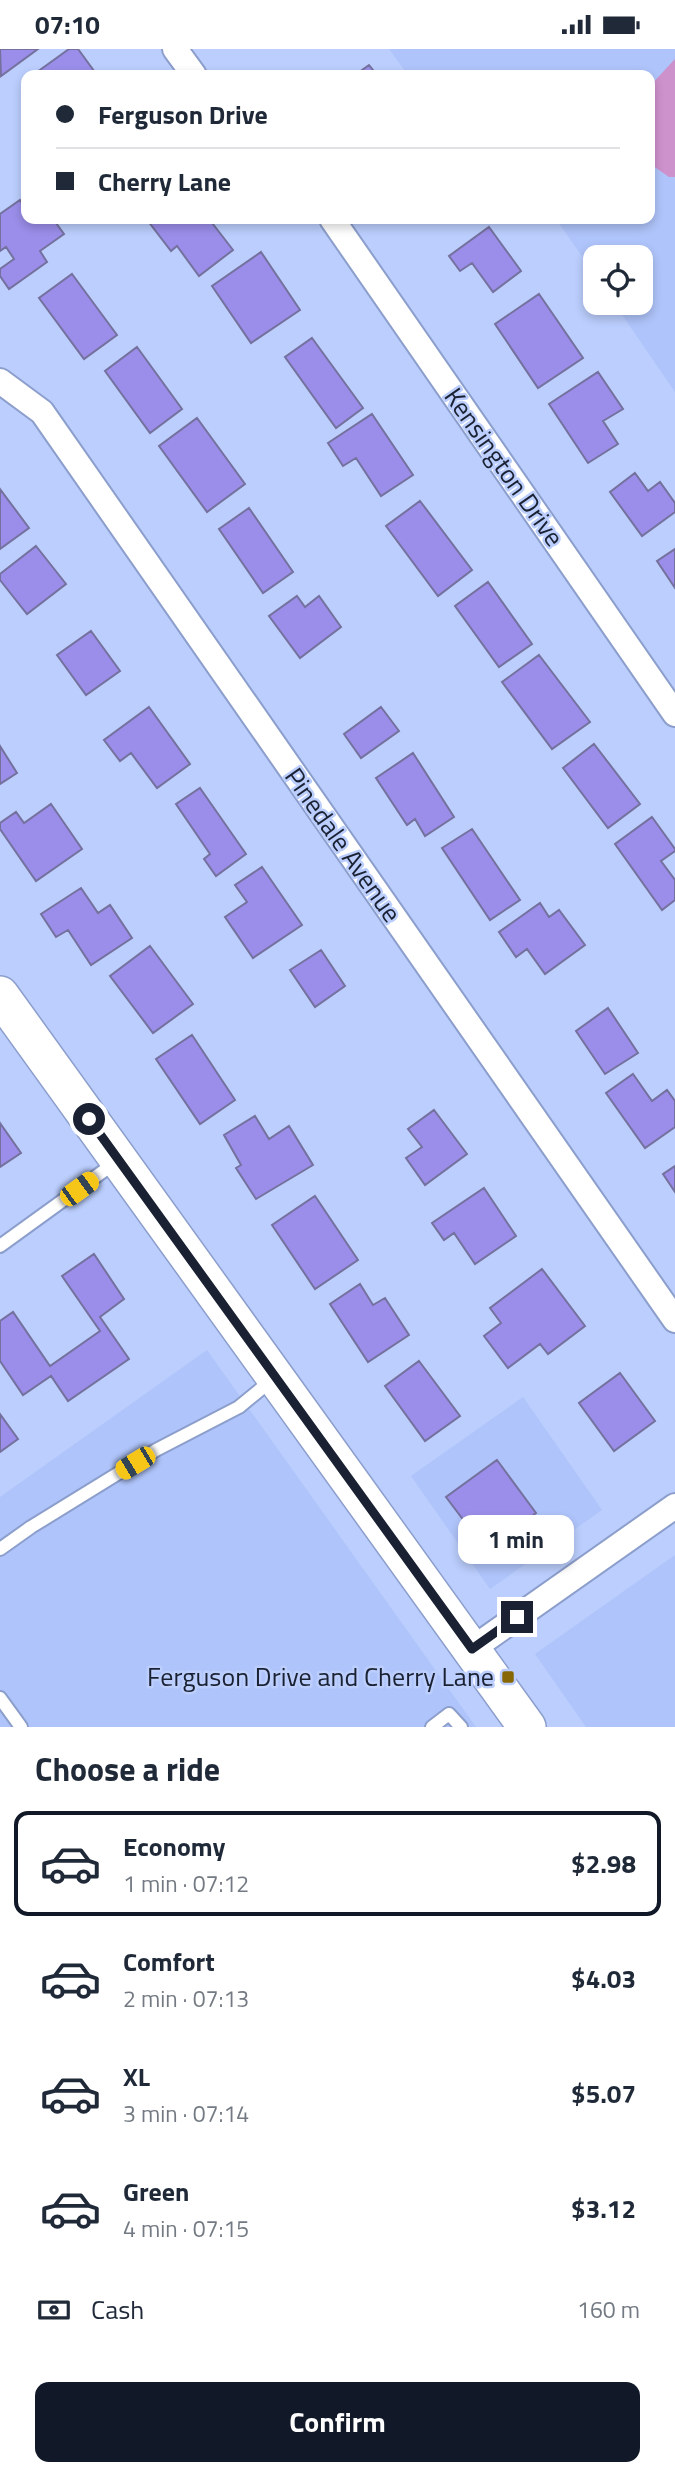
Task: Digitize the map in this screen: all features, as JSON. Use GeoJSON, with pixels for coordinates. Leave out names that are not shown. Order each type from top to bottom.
{"type":"FeatureCollection","features":[{"type":"Feature","properties":{"kind":"street"},"geometry":{"type":"LineString","coordinates":[[175,49],[190,70]]}},
{"type":"Feature","properties":{"kind":"street","name":"Kensington Drive"},"geometry":{"type":"LineString","coordinates":[[335,224],[675,714]]}},
{"type":"Feature","properties":{"kind":"street","name":"Pinedale Avenue"},"geometry":{"type":"LineString","coordinates":[[0,381],[42,412],[675,1320]]}},
{"type":"Feature","properties":{"kind":"street"},"geometry":{"type":"LineString","coordinates":[[0,995],[527,1727]]}},
{"type":"Feature","properties":{"kind":"street"},"geometry":{"type":"LineString","coordinates":[[472,1649],[675,1506]]}},
{"type":"Feature","properties":{"kind":"lane"},"geometry":{"type":"LineString","coordinates":[[0,1246],[119,1160]]}},
{"type":"Feature","properties":{"kind":"lane"},"geometry":{"type":"LineString","coordinates":[[0,1549],[156,1450],[239,1407],[276,1377]]}},
{"type":"Feature","properties":{"kind":"lane"},"geometry":{"type":"LineString","coordinates":[[0,1698],[21,1727]]}},
{"type":"Feature","properties":{"kind":"lane"},"geometry":{"type":"LineString","coordinates":[[432,1727],[449,1714],[461,1727]]}},
{"type":"Feature","properties":{"kind":"shaded area"},"geometry":{"type":"Polygon","coordinates":[[[389,49],[675,49],[675,392],[622,315],[653,315],[653,245],[583,245],[583,258],[559,224],[655,224],[655,70],[404,70],[389,49]]]}},
{"type":"Feature","properties":{"kind":"shaded area"},"geometry":{"type":"Polygon","coordinates":[[[675,59],[675,177],[669,177],[655,167],[655,81],[675,59]]]}},
{"type":"Feature","properties":{"kind":"shaded area"},"geometry":{"type":"Polygon","coordinates":[[[207,1350],[476,1727],[0,1727],[0,1497],[207,1350]]]}},
{"type":"Feature","properties":{"kind":"shaded area"},"geometry":{"type":"Polygon","coordinates":[[[523,1397],[602,1510],[490,1589],[411,1476],[523,1397]]]}},
{"type":"Feature","properties":{"kind":"shaded area"},"geometry":{"type":"Polygon","coordinates":[[[675,1555],[675,1727],[586,1727],[535,1654],[675,1555]]]}},
{"type":"Feature","properties":{"kind":"building"},"geometry":{"type":"Polygon","coordinates":[[[0,49],[38,49],[1,76],[0,49]]]}},
{"type":"Feature","properties":{"kind":"building"},"geometry":{"type":"Polygon","coordinates":[[[69,49],[78,49],[93,70],[40,70],[69,49]]]}},
{"type":"Feature","properties":{"kind":"building"},"geometry":{"type":"Polygon","coordinates":[[[20,200],[21,224],[57,224],[64,234],[40,251],[47,262],[9,289],[0,276],[0,269],[14,259],[6,247],[0,251],[0,214],[20,200]]]}},
{"type":"Feature","properties":{"kind":"building"},"geometry":{"type":"Polygon","coordinates":[[[150,224],[213,224],[233,250],[199,276],[177,246],[171,251],[150,224]]]}},
{"type":"Feature","properties":{"kind":"building"},"geometry":{"type":"Polygon","coordinates":[[[489,227],[521,271],[493,292],[472,263],[460,271],[449,256],[489,227]]]}},
{"type":"Feature","properties":{"kind":"building"},"geometry":{"type":"Polygon","coordinates":[[[261,252],[300,310],[251,343],[212,286],[261,252]]]}},
{"type":"Feature","properties":{"kind":"building"},"geometry":{"type":"Polygon","coordinates":[[[72,274],[117,335],[84,359],[39,298],[72,274]]]}},
{"type":"Feature","properties":{"kind":"building"},"geometry":{"type":"Polygon","coordinates":[[[539,294],[583,358],[538,388],[495,324],[539,294]]]}},
{"type":"Feature","properties":{"kind":"building"},"geometry":{"type":"Polygon","coordinates":[[[312,338],[363,408],[336,428],[285,357],[312,338]]]}},
{"type":"Feature","properties":{"kind":"building"},"geometry":{"type":"Polygon","coordinates":[[[137,347],[182,409],[150,433],[105,371],[137,347]]]}},
{"type":"Feature","properties":{"kind":"building"},"geometry":{"type":"Polygon","coordinates":[[[598,372],[623,409],[603,421],[618,444],[588,463],[549,404],[598,372]]]}},
{"type":"Feature","properties":{"kind":"building"},"geometry":{"type":"Polygon","coordinates":[[[372,414],[413,475],[381,496],[356,458],[343,466],[328,443],[372,414]]]}},
{"type":"Feature","properties":{"kind":"building"},"geometry":{"type":"Polygon","coordinates":[[[197,418],[245,484],[207,512],[159,446],[197,418]]]}},
{"type":"Feature","properties":{"kind":"building"},"geometry":{"type":"Polygon","coordinates":[[[635,473],[648,491],[660,482],[675,503],[675,512],[642,536],[610,492],[635,473]]]}},
{"type":"Feature","properties":{"kind":"building"},"geometry":{"type":"Polygon","coordinates":[[[0,489],[29,528],[0,549],[0,489]]]}},
{"type":"Feature","properties":{"kind":"building"},"geometry":{"type":"Polygon","coordinates":[[[420,501],[472,570],[438,596],[386,526],[420,501]]]}},
{"type":"Feature","properties":{"kind":"building"},"geometry":{"type":"Polygon","coordinates":[[[249,508],[293,572],[263,593],[219,529],[249,508]]]}},
{"type":"Feature","properties":{"kind":"building"},"geometry":{"type":"Polygon","coordinates":[[[36,546],[66,584],[27,614],[0,580],[0,574],[36,546]]]}},
{"type":"Feature","properties":{"kind":"building"},"geometry":{"type":"Polygon","coordinates":[[[675,549],[675,588],[657,561],[675,549]]]}},
{"type":"Feature","properties":{"kind":"building"},"geometry":{"type":"Polygon","coordinates":[[[488,582],[532,644],[499,667],[455,606],[488,582]]]}},
{"type":"Feature","properties":{"kind":"building"},"geometry":{"type":"Polygon","coordinates":[[[297,596],[305,607],[319,596],[341,627],[300,658],[269,616],[297,596]]]}},
{"type":"Feature","properties":{"kind":"building"},"geometry":{"type":"Polygon","coordinates":[[[91,631],[120,671],[86,695],[57,655],[91,631]]]}},
{"type":"Feature","properties":{"kind":"building"},"geometry":{"type":"Polygon","coordinates":[[[539,655],[590,722],[552,749],[502,682],[539,655]]]}},
{"type":"Feature","properties":{"kind":"building"},"geometry":{"type":"Polygon","coordinates":[[[149,707],[190,764],[157,788],[131,753],[120,761],[104,740],[149,707]]]}},
{"type":"Feature","properties":{"kind":"building"},"geometry":{"type":"Polygon","coordinates":[[[381,707],[399,731],[361,758],[344,734],[381,707]]]}},
{"type":"Feature","properties":{"kind":"building"},"geometry":{"type":"Polygon","coordinates":[[[594,744],[640,804],[608,828],[563,768],[594,744]]]}},
{"type":"Feature","properties":{"kind":"building"},"geometry":{"type":"Polygon","coordinates":[[[0,746],[17,773],[0,784],[0,746]]]}},
{"type":"Feature","properties":{"kind":"building"},"geometry":{"type":"Polygon","coordinates":[[[413,753],[454,817],[425,836],[415,819],[407,825],[376,778],[413,753]]]}},
{"type":"Feature","properties":{"kind":"building"},"geometry":{"type":"Polygon","coordinates":[[[200,788],[246,854],[216,876],[204,859],[210,854],[176,804],[200,788]]]}},
{"type":"Feature","properties":{"kind":"building"},"geometry":{"type":"Polygon","coordinates":[[[51,804],[82,849],[36,881],[0,829],[0,823],[16,812],[24,823],[51,804]]]}},
{"type":"Feature","properties":{"kind":"building"},"geometry":{"type":"Polygon","coordinates":[[[652,817],[675,849],[661,861],[675,880],[675,900],[662,910],[615,844],[652,817]]]}},
{"type":"Feature","properties":{"kind":"building"},"geometry":{"type":"Polygon","coordinates":[[[472,829],[520,900],[490,920],[442,848],[472,829]]]}},
{"type":"Feature","properties":{"kind":"building"},"geometry":{"type":"Polygon","coordinates":[[[262,867],[302,925],[253,958],[225,917],[247,902],[235,885],[262,867]]]}},
{"type":"Feature","properties":{"kind":"building"},"geometry":{"type":"Polygon","coordinates":[[[81,888],[98,913],[110,905],[132,938],[91,965],[68,930],[56,937],[41,914],[81,888]]]}},
{"type":"Feature","properties":{"kind":"building"},"geometry":{"type":"Polygon","coordinates":[[[540,903],[549,917],[559,910],[585,945],[545,974],[527,949],[516,957],[499,932],[540,903]]]}},
{"type":"Feature","properties":{"kind":"building"},"geometry":{"type":"Polygon","coordinates":[[[150,946],[193,1004],[153,1033],[110,976],[150,946]]]}},
{"type":"Feature","properties":{"kind":"building"},"geometry":{"type":"Polygon","coordinates":[[[321,950],[345,986],[315,1007],[290,970],[321,950]]]}},
{"type":"Feature","properties":{"kind":"building"},"geometry":{"type":"Polygon","coordinates":[[[608,1008],[638,1053],[605,1074],[576,1031],[608,1008]]]}},
{"type":"Feature","properties":{"kind":"building"},"geometry":{"type":"Polygon","coordinates":[[[192,1035],[235,1100],[200,1124],[156,1059],[192,1035]]]}},
{"type":"Feature","properties":{"kind":"building"},"geometry":{"type":"Polygon","coordinates":[[[633,1074],[652,1101],[667,1090],[675,1101],[675,1127],[645,1148],[606,1093],[633,1074]]]}},
{"type":"Feature","properties":{"kind":"building"},"geometry":{"type":"Polygon","coordinates":[[[434,1110],[467,1154],[425,1185],[406,1158],[422,1147],[408,1129],[434,1110]]]}},
{"type":"Feature","properties":{"kind":"building"},"geometry":{"type":"Polygon","coordinates":[[[255,1116],[269,1139],[289,1126],[313,1165],[256,1199],[236,1168],[241,1165],[224,1135],[255,1116]]]}},
{"type":"Feature","properties":{"kind":"building"},"geometry":{"type":"Polygon","coordinates":[[[0,1123],[21,1153],[0,1167],[0,1123]]]}},
{"type":"Feature","properties":{"kind":"building"},"geometry":{"type":"Polygon","coordinates":[[[675,1166],[675,1192],[663,1174],[675,1166]]]}},
{"type":"Feature","properties":{"kind":"building"},"geometry":{"type":"Polygon","coordinates":[[[484,1188],[516,1236],[475,1264],[454,1233],[444,1240],[432,1223],[484,1188]]]}},
{"type":"Feature","properties":{"kind":"building"},"geometry":{"type":"Polygon","coordinates":[[[315,1196],[358,1260],[315,1289],[272,1225],[315,1196]]]}},
{"type":"Feature","properties":{"kind":"building"},"geometry":{"type":"Polygon","coordinates":[[[94,1254],[124,1299],[100,1317],[129,1359],[68,1401],[51,1376],[23,1395],[0,1361],[0,1321],[13,1312],[50,1366],[100,1331],[62,1276],[94,1254]]]}},
{"type":"Feature","properties":{"kind":"building"},"geometry":{"type":"Polygon","coordinates":[[[542,1269],[585,1326],[548,1354],[540,1344],[508,1368],[484,1336],[501,1323],[490,1308],[542,1269]]]}},
{"type":"Feature","properties":{"kind":"building"},"geometry":{"type":"Polygon","coordinates":[[[360,1284],[373,1305],[385,1298],[409,1335],[368,1362],[330,1304],[360,1284]]]}},
{"type":"Feature","properties":{"kind":"building"},"geometry":{"type":"Polygon","coordinates":[[[419,1361],[460,1416],[425,1441],[385,1386],[419,1361]]]}},
{"type":"Feature","properties":{"kind":"building"},"geometry":{"type":"Polygon","coordinates":[[[620,1373],[655,1421],[614,1451],[579,1403],[620,1373]]]}},
{"type":"Feature","properties":{"kind":"building"},"geometry":{"type":"Polygon","coordinates":[[[0,1414],[18,1439],[0,1452],[0,1414]]]}},
{"type":"Feature","properties":{"kind":"building"},"geometry":{"type":"Polygon","coordinates":[[[497,1460],[536,1513],[486,1550],[446,1497],[497,1460]]]}},
{"type":"Feature","properties":{"kind":"place","name":"Ferguson Drive and Cherry Lane"},"geometry":{"type":"Point","coordinates":[508,1677]}},
{"type":"Feature","properties":{"kind":"route"},"geometry":{"type":"LineString","coordinates":[[89,1119],[472,1649],[517,1617]]}}]}
